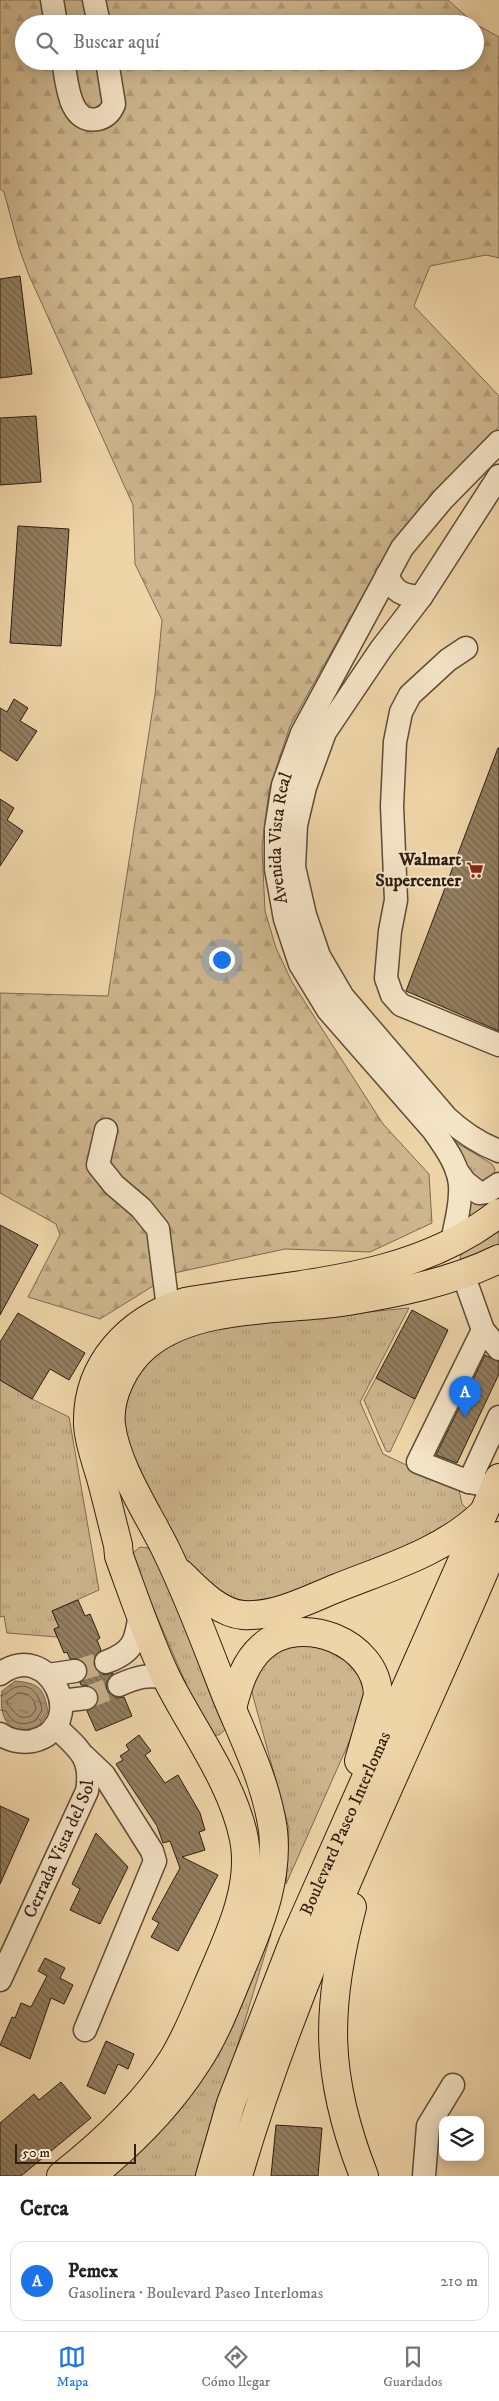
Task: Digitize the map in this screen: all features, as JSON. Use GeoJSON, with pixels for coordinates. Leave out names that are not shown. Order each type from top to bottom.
{"type":"FeatureCollection","features":[{"type":"Feature","properties":{"kind":"main road"},"geometry":{"type":"LineString","coordinates":[[61,2176],[104,2140],[128,2116],[173,2058],[195,2016],[231,1929],[244,1886],[244,1839],[230,1796],[167,1678],[119,1556],[118,1545],[88,1427],[92,1386],[115,1345],[132,1329],[168,1308],[224,1295],[384,1269],[419,1259],[452,1244],[499,1213]]}},
{"type":"Feature","properties":{"kind":"main road"},"geometry":{"type":"LineString","coordinates":[[452,1244],[463,1274]]}},
{"type":"Feature","properties":{"kind":"main road"},"geometry":{"type":"LineString","coordinates":[[91,2176],[152,2120],[199,2060],[222,2016],[259,1928],[272,1882],[274,1856],[272,1829],[263,1782],[175,1568],[131,1484],[115,1442],[111,1425],[115,1393],[134,1358],[148,1344],[170,1330],[195,1320],[341,1302],[409,1289],[463,1274],[499,1259]]}},
{"type":"Feature","properties":{"kind":"main road"},"geometry":{"type":"LineString","coordinates":[[175,1568],[217,1605],[241,1615],[272,1614],[407,1561],[451,1538],[488,1489]]}},
{"type":"Feature","properties":{"kind":"main road","name":"Boulevard Paseo Interlomas"},"geometry":{"type":"LineString","coordinates":[[210,2176],[231,2103],[293,1944],[488,1489]]}},
{"type":"Feature","properties":{"kind":"main road"},"geometry":{"type":"LineString","coordinates":[[118,1545],[135,1528],[148,1527],[156,1532]]}},
{"type":"Feature","properties":{"kind":"main road","name":"Boulevard Paseo Interlomas"},"geometry":{"type":"LineString","coordinates":[[238,2176],[255,2118],[286,2028],[373,1825],[450,1655],[499,1536]]}},
{"type":"Feature","properties":{"kind":"main road"},"geometry":{"type":"LineString","coordinates":[[232,1708],[240,1680],[250,1661],[262,1646],[279,1636],[317,1632],[341,1642],[369,1667],[378,1684],[378,1695],[325,1872]]}},
{"type":"Feature","properties":{"kind":"main road"},"geometry":{"type":"LineString","coordinates":[[206,1750],[243,1736]]}},
{"type":"Feature","properties":{"kind":"main road"},"geometry":{"type":"LineString","coordinates":[[364,2176],[350,2139],[338,2093],[332,2037],[335,1993],[342,1944],[373,1825]]}},
{"type":"Feature","properties":{"kind":"street"},"geometry":{"type":"LineString","coordinates":[[52,0],[54,15]]}},
{"type":"Feature","properties":{"kind":"street"},"geometry":{"type":"LineString","coordinates":[[94,0],[97,15]]}},
{"type":"Feature","properties":{"kind":"street"},"geometry":{"type":"LineString","coordinates":[[66,70],[72,104],[80,115],[94,120],[107,115],[114,104],[108,70]]}},
{"type":"Feature","properties":{"kind":"street","name":"Avenida Vista Real"},"geometry":{"type":"LineString","coordinates":[[452,1244],[461,1191],[456,1171],[446,1147],[328,1010],[300,964],[285,919],[276,869],[276,829],[284,785],[302,732],[402,548],[443,499],[499,442]]}},
{"type":"Feature","properties":{"kind":"street","name":"Avenida Vista Real"},"geometry":{"type":"LineString","coordinates":[[499,476],[421,597],[381,649],[325,732],[305,787],[296,825],[294,867],[305,915],[319,956],[343,997],[446,1117],[461,1132],[490,1147],[499,1158]]}},
{"type":"Feature","properties":{"kind":"street"},"geometry":{"type":"LineString","coordinates":[[387,575],[392,586],[400,594],[421,597]]}},
{"type":"Feature","properties":{"kind":"street"},"geometry":{"type":"LineString","coordinates":[[466,648],[423,681],[410,695],[401,712],[395,742],[392,806],[396,900],[390,931],[386,978],[392,995],[401,1005],[499,1045]]}},
{"type":"Feature","properties":{"kind":"street"},"geometry":{"type":"LineString","coordinates":[[106,1130],[98,1164],[114,1185],[141,1208],[158,1229],[168,1308]]}},
{"type":"Feature","properties":{"kind":"street"},"geometry":{"type":"LineString","coordinates":[[456,1171],[464,1182],[479,1193],[487,1192],[499,1184]]}},
{"type":"Feature","properties":{"kind":"street"},"geometry":{"type":"LineString","coordinates":[[463,1274],[483,1330],[499,1349]]}},
{"type":"Feature","properties":{"kind":"street"},"geometry":{"type":"LineString","coordinates":[[483,1330],[418,1462],[488,1489],[499,1417]]}},
{"type":"Feature","properties":{"kind":"street"},"geometry":{"type":"LineString","coordinates":[[106,1662],[126,1653],[136,1639],[140,1613]]}},
{"type":"Feature","properties":{"kind":"street"},"geometry":{"type":"LineString","coordinates":[[0,1674],[13,1667],[22,1666],[41,1670],[48,1675],[57,1687],[61,1701],[59,1718],[55,1726],[37,1739],[26,1742],[15,1741],[0,1734]]}},
{"type":"Feature","properties":{"kind":"street"},"geometry":{"type":"LineString","coordinates":[[48,1675],[75,1672]]}},
{"type":"Feature","properties":{"kind":"street"},"geometry":{"type":"LineString","coordinates":[[119,1684],[150,1674],[167,1678]]}},
{"type":"Feature","properties":{"kind":"street"},"geometry":{"type":"LineString","coordinates":[[61,1701],[86,1698]]}},
{"type":"Feature","properties":{"kind":"street","name":"Cerrada Vista del Sol"},"geometry":{"type":"LineString","coordinates":[[0,1980],[87,1791],[90,1775],[84,1756],[55,1726]]}},
{"type":"Feature","properties":{"kind":"street"},"geometry":{"type":"LineString","coordinates":[[84,1756],[104,1775],[152,1851],[155,1861],[85,2030]]}},
{"type":"Feature","properties":{"kind":"street"},"geometry":{"type":"LineString","coordinates":[[424,2176],[428,2126],[454,2085]]}},
{"type":"Feature","properties":{"kind":"green space"},"geometry":{"type":"Polygon","coordinates":[[[0,0],[448,0],[465,15],[15,15],[15,70],[484,70],[484,29],[499,37],[499,258],[486,255],[430,266],[414,306],[499,396],[499,427],[436,489],[392,543],[290,726],[269,790],[262,847],[265,911],[276,948],[292,982],[383,1124],[429,1174],[432,1223],[370,1252],[285,1249],[174,1273],[100,1319],[28,1297],[60,1235],[56,1224],[0,1193],[0,993],[108,996],[155,694],[162,620],[135,564],[133,505],[28,273],[19,248],[4,192],[0,189],[0,0]]]}},
{"type":"Feature","properties":{"kind":"green space"},"geometry":{"type":"Polygon","coordinates":[[[447,1137],[492,1164],[495,1169],[494,1175],[477,1185],[447,1137]]]}},
{"type":"Feature","properties":{"kind":"green space"},"geometry":{"type":"Polygon","coordinates":[[[469,1194],[499,1197],[465,1224],[469,1194]]]}},
{"type":"Feature","properties":{"kind":"green space"},"geometry":{"type":"Polygon","coordinates":[[[499,1220],[499,1259],[463,1265],[460,1258],[462,1252],[499,1220]]]}},
{"type":"Feature","properties":{"kind":"green space"},"geometry":{"type":"Polygon","coordinates":[[[409,1308],[360,1402],[383,1454],[459,1490],[462,1504],[468,1510],[403,1555],[243,1609],[186,1564],[142,1480],[125,1439],[123,1412],[134,1380],[156,1353],[198,1332],[234,1325],[409,1308]]]}},
{"type":"Feature","properties":{"kind":"green space"},"geometry":{"type":"Polygon","coordinates":[[[376,1378],[415,1399],[390,1452],[386,1451],[364,1400],[376,1378]]]}},
{"type":"Feature","properties":{"kind":"green space"},"geometry":{"type":"Polygon","coordinates":[[[0,1380],[32,1399],[69,1417],[99,1590],[52,1611],[59,1627],[54,1629],[57,1637],[7,1633],[4,1616],[0,1617],[0,1380]]]}},
{"type":"Feature","properties":{"kind":"green space"},"geometry":{"type":"Polygon","coordinates":[[[140,1547],[148,1548],[153,1553],[226,1721],[227,1728],[219,1735],[212,1735],[206,1730],[133,1561],[133,1553],[140,1547]]]}},
{"type":"Feature","properties":{"kind":"green space"},"geometry":{"type":"Polygon","coordinates":[[[306,1643],[341,1651],[368,1683],[366,1704],[286,1884],[289,1829],[250,1685],[272,1652],[306,1643]]]}},
{"type":"Feature","properties":{"kind":"green space"},"geometry":{"type":"Polygon","coordinates":[[[271,1934],[198,2176],[109,2176],[248,1980],[271,1934]]]}},
{"type":"Feature","properties":{"kind":"water"},"geometry":{"type":"Polygon","coordinates":[[[15,1681],[35,1685],[45,1697],[48,1712],[39,1726],[23,1730],[16,1729],[7,1722],[1,1704],[2,1691],[15,1681]]]}},
{"type":"Feature","properties":{"kind":"building"},"geometry":{"type":"Polygon","coordinates":[[[20,276],[32,374],[0,378],[0,279],[20,276]]]}},
{"type":"Feature","properties":{"kind":"building"},"geometry":{"type":"Polygon","coordinates":[[[36,416],[41,482],[0,485],[0,418],[36,416]]]}},
{"type":"Feature","properties":{"kind":"building"},"geometry":{"type":"Polygon","coordinates":[[[18,526],[69,529],[61,646],[10,643],[18,526]]]}},
{"type":"Feature","properties":{"kind":"building"},"geometry":{"type":"Polygon","coordinates":[[[14,699],[28,708],[20,721],[37,731],[17,761],[0,750],[0,708],[7,712],[14,699]]]}},
{"type":"Feature","properties":{"kind":"building","name":"Walmart Supercenter"},"geometry":{"type":"Polygon","coordinates":[[[499,748],[499,1031],[406,991],[499,748]]]}},
{"type":"Feature","properties":{"kind":"building"},"geometry":{"type":"Polygon","coordinates":[[[0,799],[14,808],[7,820],[23,831],[0,866],[0,799]]]}},
{"type":"Feature","properties":{"kind":"building"},"geometry":{"type":"Polygon","coordinates":[[[0,1225],[38,1245],[0,1315],[0,1225]]]}},
{"type":"Feature","properties":{"kind":"building"},"geometry":{"type":"Polygon","coordinates":[[[412,1310],[448,1330],[415,1399],[376,1378],[412,1310]]]}},
{"type":"Feature","properties":{"kind":"building"},"geometry":{"type":"Polygon","coordinates":[[[18,1313],[85,1353],[69,1380],[50,1369],[32,1399],[0,1380],[0,1342],[18,1313]]]}},
{"type":"Feature","properties":{"kind":"building"},"geometry":{"type":"Polygon","coordinates":[[[485,1355],[499,1362],[499,1374],[457,1463],[436,1455],[485,1355]]]}},
{"type":"Feature","properties":{"kind":"building"},"geometry":{"type":"Polygon","coordinates":[[[78,1600],[85,1616],[90,1614],[100,1638],[97,1640],[101,1650],[93,1660],[94,1667],[104,1675],[113,1673],[106,1683],[107,1691],[117,1698],[124,1697],[132,1716],[96,1731],[87,1711],[98,1704],[99,1696],[92,1686],[81,1685],[80,1683],[87,1676],[88,1669],[80,1659],[70,1659],[67,1652],[64,1653],[54,1629],[59,1627],[52,1611],[78,1600]]]}},
{"type":"Feature","properties":{"kind":"building"},"geometry":{"type":"Polygon","coordinates":[[[139,1735],[151,1751],[145,1755],[165,1783],[178,1775],[200,1813],[205,1830],[199,1832],[205,1850],[182,1857],[218,1875],[178,1951],[151,1937],[159,1923],[152,1919],[180,1868],[170,1841],[163,1843],[157,1826],[116,1764],[123,1760],[120,1756],[129,1750],[126,1745],[139,1735]]]}},
{"type":"Feature","properties":{"kind":"building"},"geometry":{"type":"Polygon","coordinates":[[[0,1806],[29,1819],[0,1884],[0,1806]]]}},
{"type":"Feature","properties":{"kind":"building"},"geometry":{"type":"Polygon","coordinates":[[[96,1833],[128,1867],[100,1924],[70,1910],[80,1889],[72,1884],[96,1833]]]}},
{"type":"Feature","properties":{"kind":"building"},"geometry":{"type":"Polygon","coordinates":[[[45,1958],[65,1968],[60,1978],[73,1985],[64,2004],[51,1998],[30,2059],[0,2045],[12,2017],[15,2018],[21,2003],[31,2007],[47,1976],[38,1971],[45,1958]]]}},
{"type":"Feature","properties":{"kind":"building"},"geometry":{"type":"Polygon","coordinates":[[[106,2041],[134,2054],[128,2069],[118,2064],[105,2094],[87,2086],[106,2041]]]}},
{"type":"Feature","properties":{"kind":"building"},"geometry":{"type":"Polygon","coordinates":[[[61,2082],[91,2118],[21,2176],[0,2176],[0,2123],[34,2094],[39,2100],[61,2082]]]}},
{"type":"Feature","properties":{"kind":"building"},"geometry":{"type":"Polygon","coordinates":[[[276,2125],[322,2128],[318,2176],[271,2176],[276,2125]]]}},
{"type":"Feature","properties":{"kind":"tunnel"},"geometry":{"type":"LineString","coordinates":[[75,1671],[106,1662]]}},
{"type":"Feature","properties":{"kind":"tunnel"},"geometry":{"type":"LineString","coordinates":[[86,1698],[119,1685]]}},
{"type":"Feature","properties":{"kind":"place","name":"Walmart Supercenter"},"geometry":{"type":"Point","coordinates":[475,870]}},
{"type":"Feature","properties":{"kind":"place","name":"Pemex"},"geometry":{"type":"Point","coordinates":[465,1417]}}]}
